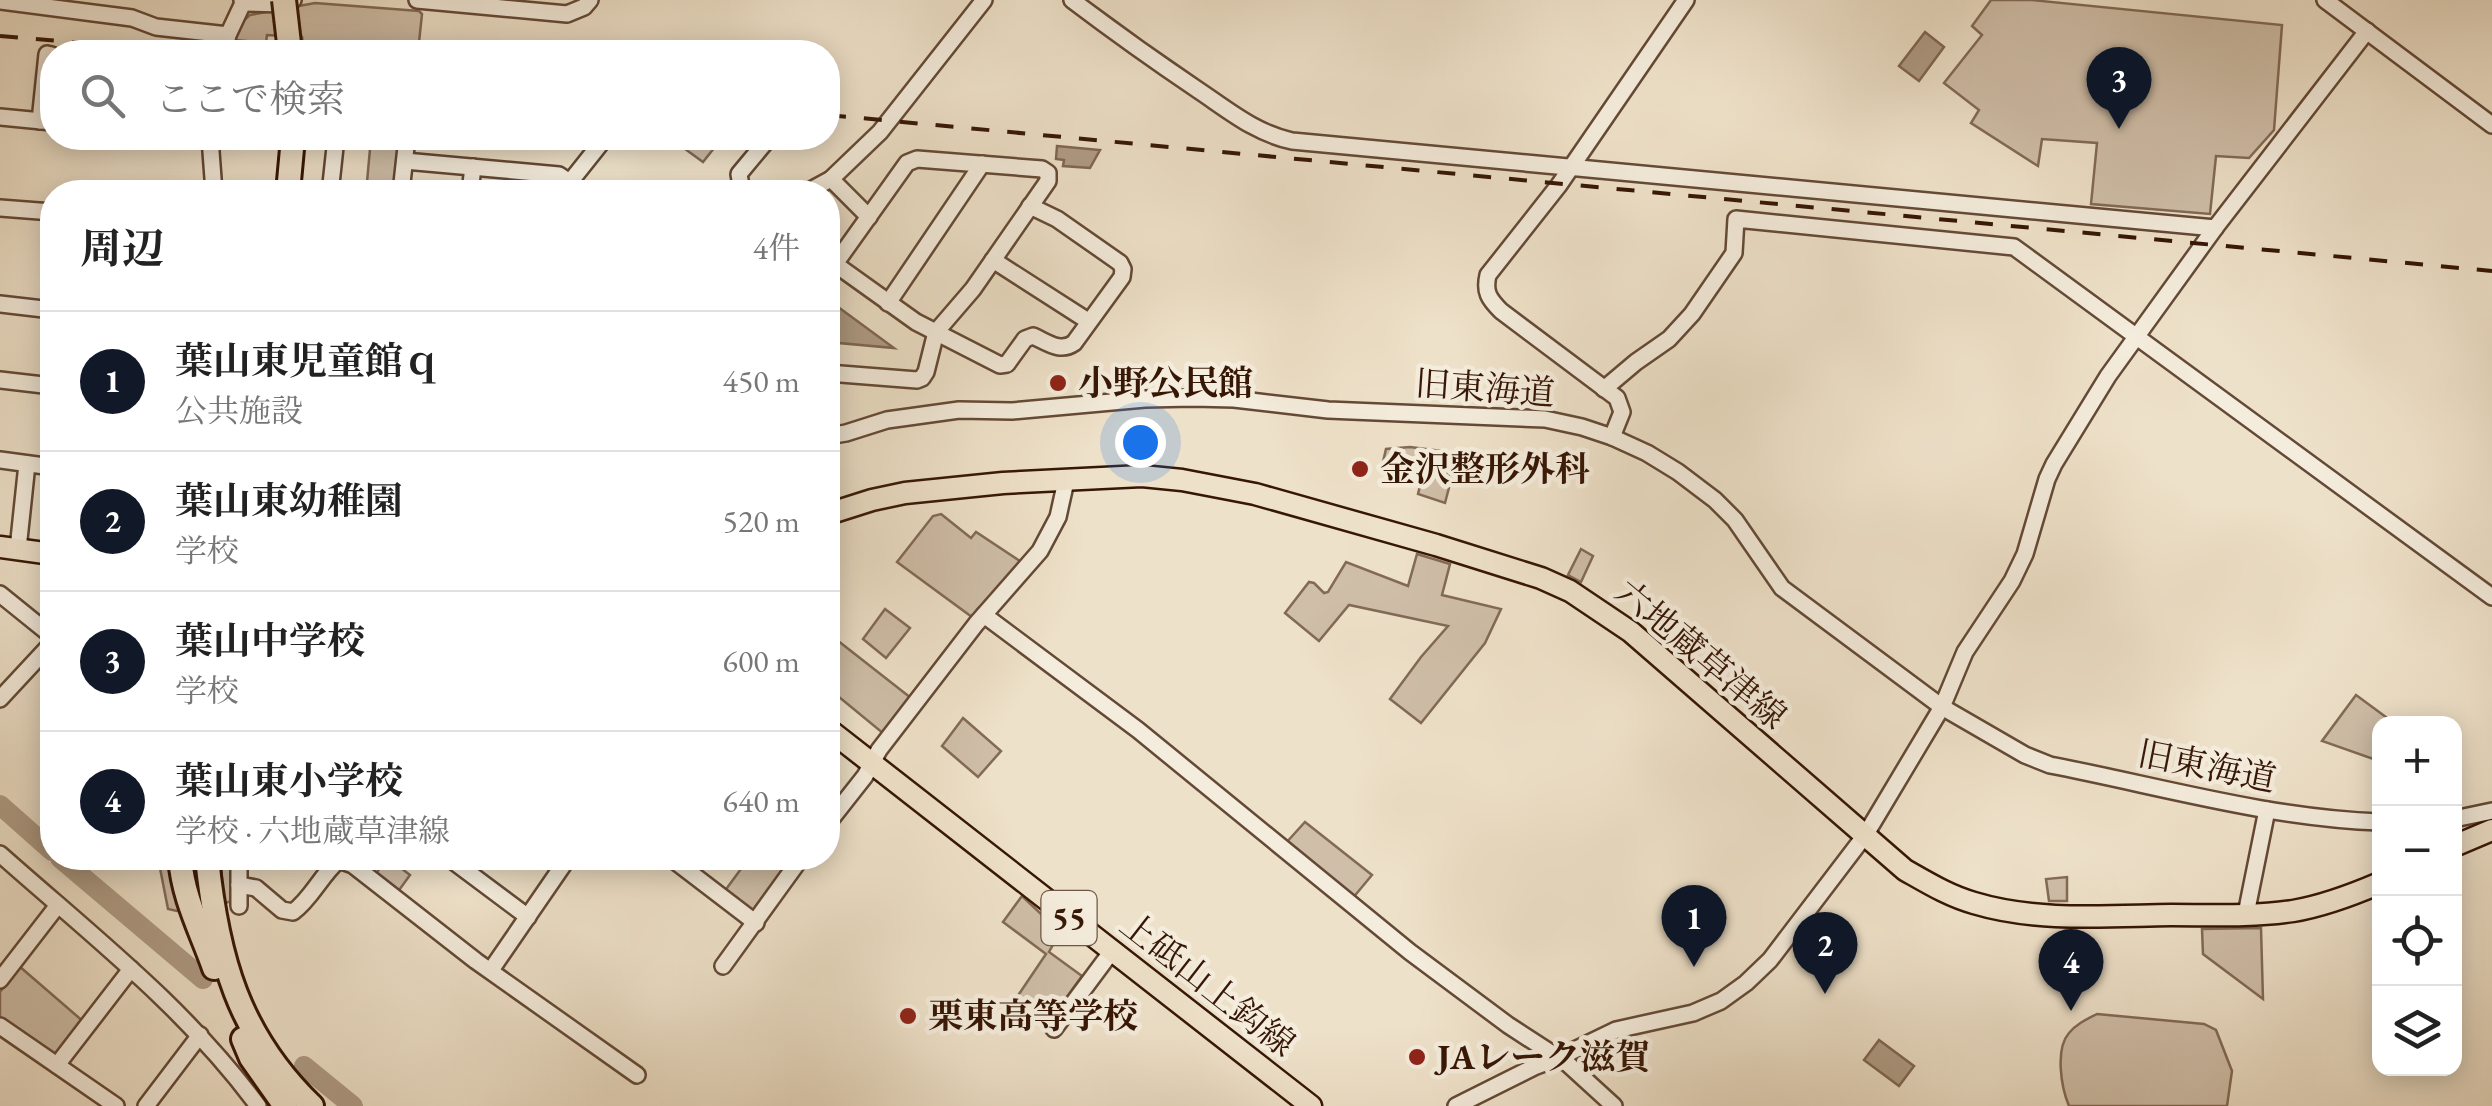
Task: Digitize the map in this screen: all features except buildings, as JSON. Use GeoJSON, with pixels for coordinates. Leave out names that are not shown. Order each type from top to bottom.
{"type":"FeatureCollection","features":[{"type":"Feature","properties":{"kind":"highway"},"geometry":{"type":"LineString","coordinates":[[272,0],[277,40]]}},
{"type":"Feature","properties":{"kind":"highway"},"geometry":{"type":"LineString","coordinates":[[284,0],[289,40]]}},
{"type":"Feature","properties":{"kind":"highway"},"geometry":{"type":"LineString","coordinates":[[277,180],[280,150]]}},
{"type":"Feature","properties":{"kind":"highway"},"geometry":{"type":"LineString","coordinates":[[289,180],[293,150]]}},
{"type":"Feature","properties":{"kind":"highway"},"geometry":{"type":"LineString","coordinates":[[181,870],[188,902],[222,993],[251,1058],[285,1106]]}},
{"type":"Feature","properties":{"kind":"highway"},"geometry":{"type":"LineString","coordinates":[[198,870],[208,952]]}},
{"type":"Feature","properties":{"kind":"highway"},"geometry":{"type":"LineString","coordinates":[[210,870],[225,964],[242,1012],[263,1048],[312,1106]]}},
{"type":"Feature","properties":{"kind":"main road","name":"六地蔵草津線"},"geometry":{"type":"LineString","coordinates":[[840,510],[905,492],[1003,484],[1142,476],[1222,487],[1436,545],[1541,578],[1570,592],[1632,632],[1906,870],[1945,893],[1976,904],[2054,916],[2272,913],[2312,907],[2372,886]]}},
{"type":"Feature","properties":{"kind":"main road"},"geometry":{"type":"LineString","coordinates":[[9,548],[40,552]]}},
{"type":"Feature","properties":{"kind":"main road","name":"上砥山上鈎線"},"geometry":{"type":"LineString","coordinates":[[840,738],[1312,1106]]}},
{"type":"Feature","properties":{"kind":"main road"},"geometry":{"type":"LineString","coordinates":[[2462,843],[2492,830]]}},
{"type":"Feature","properties":{"kind":"street"},"geometry":{"type":"LineString","coordinates":[[227,40],[242,2],[284,4],[294,0]]}},
{"type":"Feature","properties":{"kind":"street"},"geometry":{"type":"LineString","coordinates":[[417,0],[567,14],[590,0]]}},
{"type":"Feature","properties":{"kind":"street"},"geometry":{"type":"LineString","coordinates":[[831,179],[880,132],[984,0]]}},
{"type":"Feature","properties":{"kind":"street"},"geometry":{"type":"LineString","coordinates":[[1072,0],[1247,124],[1292,141],[2216,228]]}},
{"type":"Feature","properties":{"kind":"street"},"geometry":{"type":"LineString","coordinates":[[1612,437],[1622,412],[1617,398],[1501,311],[1485,289],[1488,276],[1559,185],[1686,0]]}},
{"type":"Feature","properties":{"kind":"street"},"geometry":{"type":"LineString","coordinates":[[2325,0],[2492,125]]}},
{"type":"Feature","properties":{"kind":"street"},"geometry":{"type":"LineString","coordinates":[[0,1],[61,4],[132,18],[156,27],[228,35]]}},
{"type":"Feature","properties":{"kind":"street"},"geometry":{"type":"LineString","coordinates":[[1456,1106],[1616,1030],[1694,1012],[1721,1001],[1770,960],[1866,834],[1942,707],[1965,652],[2025,554],[2054,464],[2108,376],[2366,30]]}},
{"type":"Feature","properties":{"kind":"street"},"geometry":{"type":"LineString","coordinates":[[0,117],[40,121]]}},
{"type":"Feature","properties":{"kind":"street"},"geometry":{"type":"LineString","coordinates":[[211,150],[213,180]]}},
{"type":"Feature","properties":{"kind":"street"},"geometry":{"type":"LineString","coordinates":[[332,180],[335,150]]}},
{"type":"Feature","properties":{"kind":"street"},"geometry":{"type":"LineString","coordinates":[[402,180],[405,150]]}},
{"type":"Feature","properties":{"kind":"street"},"geometry":{"type":"LineString","coordinates":[[572,180],[595,150]]}},
{"type":"Feature","properties":{"kind":"street"},"geometry":{"type":"LineString","coordinates":[[740,180],[739,174],[759,150]]}},
{"type":"Feature","properties":{"kind":"street"},"geometry":{"type":"LineString","coordinates":[[840,251],[907,163],[917,159],[1042,170],[1048,174],[1048,181],[974,289],[936,332],[922,378],[840,374]]}},
{"type":"Feature","properties":{"kind":"street"},"geometry":{"type":"LineString","coordinates":[[404,161],[560,175],[567,180]]}},
{"type":"Feature","properties":{"kind":"street"},"geometry":{"type":"LineString","coordinates":[[888,303],[982,164]]}},
{"type":"Feature","properties":{"kind":"street"},"geometry":{"type":"LineString","coordinates":[[472,180],[473,168]]}},
{"type":"Feature","properties":{"kind":"street"},"geometry":{"type":"LineString","coordinates":[[840,188],[869,217]]}},
{"type":"Feature","properties":{"kind":"street"},"geometry":{"type":"LineString","coordinates":[[840,268],[936,332],[1000,364],[1007,364],[1025,339],[1033,336],[1067,348],[1122,277],[1123,268],[1057,219],[1030,206]]}},
{"type":"Feature","properties":{"kind":"street"},"geometry":{"type":"LineString","coordinates":[[0,208],[40,211]]}},
{"type":"Feature","properties":{"kind":"street"},"geometry":{"type":"LineString","coordinates":[[1604,388],[1669,340],[1692,314],[1734,254],[1736,219],[2014,246],[2492,597]]}},
{"type":"Feature","properties":{"kind":"street"},"geometry":{"type":"LineString","coordinates":[[993,260],[1088,321]]}},
{"type":"Feature","properties":{"kind":"street"},"geometry":{"type":"LineString","coordinates":[[0,304],[40,309]]}},
{"type":"Feature","properties":{"kind":"street"},"geometry":{"type":"LineString","coordinates":[[0,380],[40,385]]}},
{"type":"Feature","properties":{"kind":"street","name":"旧東海道"},"geometry":{"type":"LineString","coordinates":[[840,434],[887,420],[959,410],[1012,411],[1145,399],[1234,399],[1328,410],[1545,419],[1612,437],[1678,472],[1735,520],[1782,588],[1942,707],[2024,755],[2050,765],[2267,810],[2372,822]]}},
{"type":"Feature","properties":{"kind":"street"},"geometry":{"type":"LineString","coordinates":[[0,460],[40,466]]}},
{"type":"Feature","properties":{"kind":"street"},"geometry":{"type":"LineString","coordinates":[[9,548],[28,464]]}},
{"type":"Feature","properties":{"kind":"street"},"geometry":{"type":"LineString","coordinates":[[840,806],[984,614],[1040,551],[1058,517],[1066,481]]}},
{"type":"Feature","properties":{"kind":"street"},"geometry":{"type":"LineString","coordinates":[[0,594],[40,626]]}},
{"type":"Feature","properties":{"kind":"street"},"geometry":{"type":"LineString","coordinates":[[984,614],[1138,730],[1430,968],[1568,1064],[1614,1106]]}},
{"type":"Feature","properties":{"kind":"street"},"geometry":{"type":"LineString","coordinates":[[0,699],[40,656]]}},
{"type":"Feature","properties":{"kind":"street"},"geometry":{"type":"LineString","coordinates":[[2246,914],[2267,810]]}},
{"type":"Feature","properties":{"kind":"street"},"geometry":{"type":"LineString","coordinates":[[2462,817],[2492,811]]}},
{"type":"Feature","properties":{"kind":"street"},"geometry":{"type":"LineString","coordinates":[[0,854],[131,968],[200,1036],[253,1103]]}},
{"type":"Feature","properties":{"kind":"street"},"geometry":{"type":"LineString","coordinates":[[239,870],[239,906]]}},
{"type":"Feature","properties":{"kind":"street"},"geometry":{"type":"LineString","coordinates":[[239,885],[256,888],[282,910],[293,912],[329,870]]}},
{"type":"Feature","properties":{"kind":"street"},"geometry":{"type":"LineString","coordinates":[[360,870],[490,970],[638,1074]]}},
{"type":"Feature","properties":{"kind":"street"},"geometry":{"type":"LineString","coordinates":[[466,870],[528,917]]}},
{"type":"Feature","properties":{"kind":"street"},"geometry":{"type":"LineString","coordinates":[[490,970],[528,917],[554,870]]}},
{"type":"Feature","properties":{"kind":"street"},"geometry":{"type":"LineString","coordinates":[[687,870],[756,923]]}},
{"type":"Feature","properties":{"kind":"street"},"geometry":{"type":"LineString","coordinates":[[722,966],[793,870]]}},
{"type":"Feature","properties":{"kind":"street"},"geometry":{"type":"LineString","coordinates":[[0,980],[58,905]]}},
{"type":"Feature","properties":{"kind":"street"},"geometry":{"type":"LineString","coordinates":[[1054,1029],[1112,951]]}},
{"type":"Feature","properties":{"kind":"street"},"geometry":{"type":"LineString","coordinates":[[57,1065],[131,968]]}},
{"type":"Feature","properties":{"kind":"street"},"geometry":{"type":"LineString","coordinates":[[0,1026],[116,1106]]}},
{"type":"Feature","properties":{"kind":"street"},"geometry":{"type":"LineString","coordinates":[[146,1106],[200,1036]]}},
{"type":"Feature","properties":{"kind":"shaded area"},"geometry":{"type":"Polygon","coordinates":[[[1991,0],[2031,0],[2282,25],[2274,130],[2249,158],[2216,156],[2210,214],[2091,204],[2097,143],[2042,139],[2038,166],[1971,123],[1979,110],[1944,83],[1982,35],[1972,26],[1991,0]]]}},
{"type":"Feature","properties":{"kind":"shaded area"},"geometry":{"type":"Polygon","coordinates":[[[315,3],[422,14],[419,40],[302,40],[267,35],[266,40],[235,40],[242,22],[250,15],[315,3]]]}},
{"type":"Feature","properties":{"kind":"shaded area"},"geometry":{"type":"Polygon","coordinates":[[[1925,32],[1944,47],[1919,81],[1899,66],[1925,32]]]}},
{"type":"Feature","properties":{"kind":"shaded area"},"geometry":{"type":"Polygon","coordinates":[[[1057,146],[1100,150],[1090,168],[1063,166],[1064,160],[1056,159],[1057,146]]]}},
{"type":"Feature","properties":{"kind":"shaded area"},"geometry":{"type":"Polygon","coordinates":[[[370,150],[400,150],[397,180],[367,180],[370,150]]]}},
{"type":"Feature","properties":{"kind":"shaded area"},"geometry":{"type":"Polygon","coordinates":[[[686,150],[712,150],[703,162],[686,150]]]}},
{"type":"Feature","properties":{"kind":"shaded area"},"geometry":{"type":"Polygon","coordinates":[[[840,308],[894,348],[840,343],[840,308]]]}},
{"type":"Feature","properties":{"kind":"shaded area"},"geometry":{"type":"Polygon","coordinates":[[[1410,447],[1450,452],[1445,472],[1452,476],[1445,503],[1418,494],[1423,474],[1383,462],[1386,449],[1410,447]]]}},
{"type":"Feature","properties":{"kind":"shaded area"},"geometry":{"type":"Polygon","coordinates":[[[941,514],[971,538],[976,532],[1023,563],[972,617],[897,562],[933,516],[941,514]]]}},
{"type":"Feature","properties":{"kind":"shaded area"},"geometry":{"type":"Polygon","coordinates":[[[1581,549],[1593,556],[1581,582],[1568,575],[1581,549]]]}},
{"type":"Feature","properties":{"kind":"shaded area"},"geometry":{"type":"Polygon","coordinates":[[[1417,554],[1450,564],[1442,595],[1501,609],[1485,643],[1421,723],[1390,699],[1448,626],[1349,605],[1319,641],[1285,613],[1309,582],[1328,592],[1346,562],[1408,586],[1417,554]]]}},
{"type":"Feature","properties":{"kind":"shaded area"},"geometry":{"type":"Polygon","coordinates":[[[885,609],[910,628],[886,658],[863,639],[885,609]]]}},
{"type":"Feature","properties":{"kind":"shaded area"},"geometry":{"type":"Polygon","coordinates":[[[840,642],[911,698],[884,734],[840,698],[840,642]]]}},
{"type":"Feature","properties":{"kind":"shaded area"},"geometry":{"type":"Polygon","coordinates":[[[2356,695],[2384,716],[2372,716],[2372,759],[2322,741],[2356,695]]]}},
{"type":"Feature","properties":{"kind":"shaded area"},"geometry":{"type":"Polygon","coordinates":[[[963,718],[1001,751],[978,777],[942,746],[963,718]]]}},
{"type":"Feature","properties":{"kind":"shaded area"},"geometry":{"type":"Polygon","coordinates":[[[1305,822],[1372,875],[1352,899],[1285,844],[1305,822]]]}},
{"type":"Feature","properties":{"kind":"shaded area"},"geometry":{"type":"Polygon","coordinates":[[[160,870],[177,870],[184,909],[168,909],[160,870]]]}},
{"type":"Feature","properties":{"kind":"shaded area"},"geometry":{"type":"Polygon","coordinates":[[[222,870],[233,870],[234,900],[223,904],[222,870]]]}},
{"type":"Feature","properties":{"kind":"shaded area"},"geometry":{"type":"Polygon","coordinates":[[[379,870],[404,870],[410,875],[397,893],[375,875],[379,870]]]}},
{"type":"Feature","properties":{"kind":"shaded area"},"geometry":{"type":"Polygon","coordinates":[[[740,870],[782,870],[753,910],[724,892],[740,870]]]}},
{"type":"Feature","properties":{"kind":"shaded area"},"geometry":{"type":"Polygon","coordinates":[[[2067,877],[2067,901],[2049,901],[2046,879],[2067,877]]]}},
{"type":"Feature","properties":{"kind":"shaded area"},"geometry":{"type":"Polygon","coordinates":[[[1022,896],[1043,916],[1064,925],[1049,952],[1082,976],[1049,1022],[1017,997],[1046,954],[1003,922],[1022,896]]]}},
{"type":"Feature","properties":{"kind":"shaded area"},"geometry":{"type":"Polygon","coordinates":[[[2261,928],[2263,999],[2203,954],[2202,929],[2261,928]]]}},
{"type":"Feature","properties":{"kind":"shaded area"},"geometry":{"type":"Polygon","coordinates":[[[19,966],[85,1023],[61,1054],[52,1056],[0,1020],[0,992],[19,966]]]}},
{"type":"Feature","properties":{"kind":"shaded area"},"geometry":{"type":"Polygon","coordinates":[[[2097,1014],[2204,1024],[2216,1030],[2232,1071],[2227,1106],[2069,1106],[2062,1079],[2062,1048],[2072,1030],[2097,1014]]]}},
{"type":"Feature","properties":{"kind":"shaded area"},"geometry":{"type":"Polygon","coordinates":[[[1879,1040],[1914,1066],[1899,1086],[1864,1060],[1879,1040]]]}},
{"type":"Feature","properties":{"kind":"waterway"},"geometry":{"type":"LineString","coordinates":[[0,805],[40,840]]}},
{"type":"Feature","properties":{"kind":"waterway"},"geometry":{"type":"LineString","coordinates":[[74,870],[203,979]]}},
{"type":"Feature","properties":{"kind":"waterway"},"geometry":{"type":"LineString","coordinates":[[304,1066],[353,1106]]}},
{"type":"Feature","properties":{"kind":"railway"},"geometry":{"type":"LineString","coordinates":[[0,36],[47,40]]}},
{"type":"Feature","properties":{"kind":"railway"},"geometry":{"type":"LineString","coordinates":[[840,116],[2492,271]]}},
{"type":"Feature","properties":{"kind":"place","name":"葉山中学校"},"geometry":{"type":"Point","coordinates":[2119,129]}},
{"type":"Feature","properties":{"kind":"place","name":"小野公民館"},"geometry":{"type":"Point","coordinates":[1058,383]}},
{"type":"Feature","properties":{"kind":"place","name":"金沢整形外科"},"geometry":{"type":"Point","coordinates":[1360,469]}},
{"type":"Feature","properties":{"kind":"place","name":"葉山東児童館ｑ"},"geometry":{"type":"Point","coordinates":[1694,967]}},
{"type":"Feature","properties":{"kind":"place","name":"葉山東幼稚園"},"geometry":{"type":"Point","coordinates":[1825,994]}},
{"type":"Feature","properties":{"kind":"place","name":"葉山東小学校"},"geometry":{"type":"Point","coordinates":[2071,1011]}},
{"type":"Feature","properties":{"kind":"place","name":"栗東高等学校"},"geometry":{"type":"Point","coordinates":[908,1016]}},
{"type":"Feature","properties":{"kind":"place","name":"JAレーク滋賀"},"geometry":{"type":"Point","coordinates":[1417,1057]}}]}
